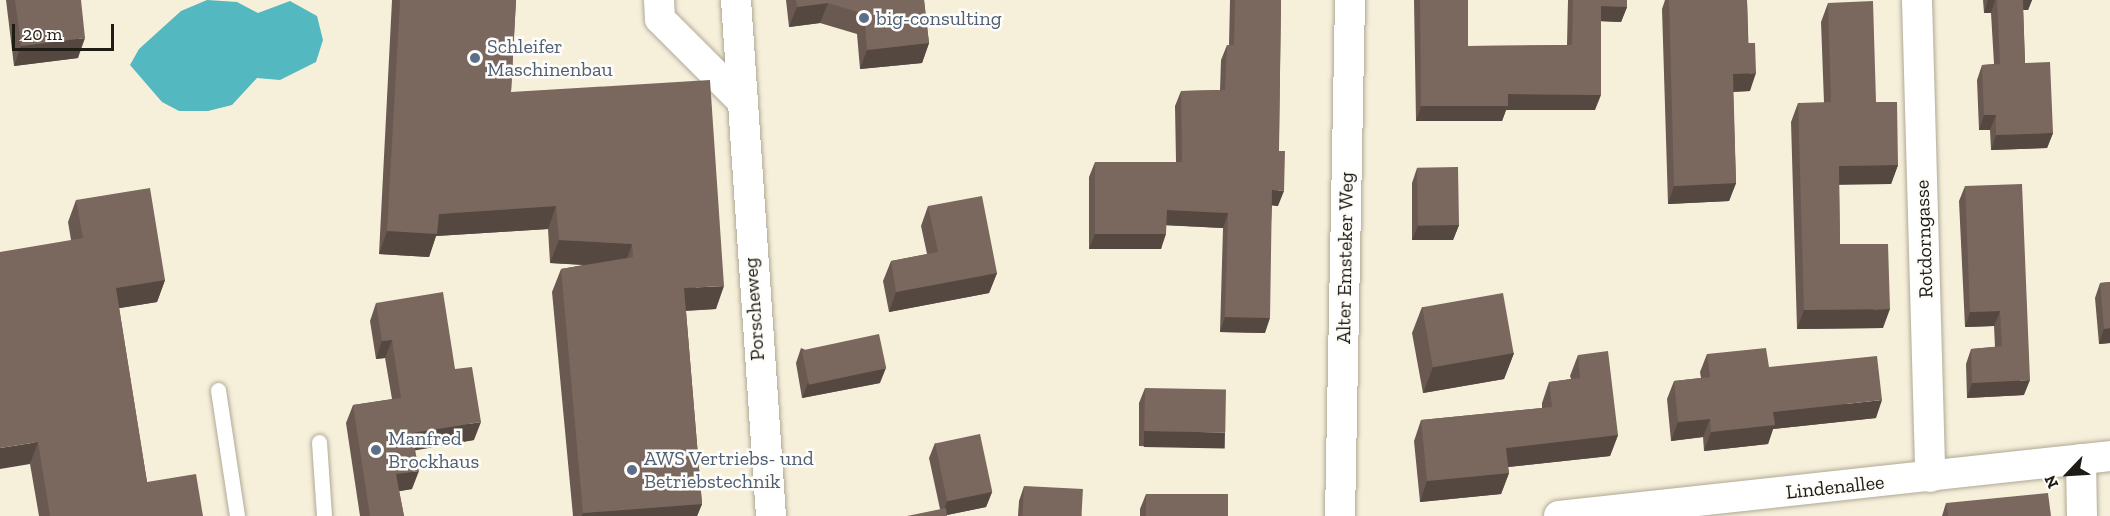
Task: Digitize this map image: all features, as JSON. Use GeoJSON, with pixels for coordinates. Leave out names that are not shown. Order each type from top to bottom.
{"type":"FeatureCollection","features":[{"type":"Feature","properties":{"kind":"street"},"geometry":{"type":"LineString","coordinates":[[659,0],[660,19],[742,101]]}},
{"type":"Feature","properties":{"kind":"street","name":"Porscheweg"},"geometry":{"type":"LineString","coordinates":[[736,0],[771,516]]}},
{"type":"Feature","properties":{"kind":"street","name":"Alter Emsteker Weg"},"geometry":{"type":"LineString","coordinates":[[1340,516],[1350,0]]}},
{"type":"Feature","properties":{"kind":"street","name":"Rotdorngasse"},"geometry":{"type":"LineString","coordinates":[[1917,0],[1930,477]]}},
{"type":"Feature","properties":{"kind":"street","name":"Lindenallee"},"geometry":{"type":"LineString","coordinates":[[1559,516],[2110,456]]}},
{"type":"Feature","properties":{"kind":"street"},"geometry":{"type":"LineString","coordinates":[[2081,459],[2082,516]]}},
{"type":"Feature","properties":{"kind":"lane"},"geometry":{"type":"LineString","coordinates":[[218,390],[237,516]]}},
{"type":"Feature","properties":{"kind":"lane"},"geometry":{"type":"LineString","coordinates":[[319,442],[324,516]]}},
{"type":"Feature","properties":{"kind":"water"},"geometry":{"type":"Polygon","coordinates":[[[207,0],[237,2],[258,13],[290,1],[317,16],[323,40],[316,62],[280,80],[257,78],[232,105],[208,111],[179,111],[162,102],[130,65],[139,49],[181,11],[207,0]]]}},
{"type":"Feature","properties":{"kind":"building"},"geometry":{"type":"Polygon","coordinates":[[[15,0],[81,0],[85,38],[21,46],[15,0]]]}},
{"type":"Feature","properties":{"kind":"building"},"geometry":{"type":"Polygon","coordinates":[[[400,0],[516,0],[511,92],[710,80],[724,286],[684,288],[702,504],[583,513],[561,269],[633,257],[632,244],[559,240],[556,206],[439,214],[437,234],[387,231],[400,0]]]}},
{"type":"Feature","properties":{"kind":"building"},"geometry":{"type":"Polygon","coordinates":[[[796,0],[924,0],[929,43],[867,50],[864,14],[828,3],[797,7],[796,0]]]}},
{"type":"Feature","properties":{"kind":"building"},"geometry":{"type":"Polygon","coordinates":[[[1235,0],[1281,0],[1279,151],[1285,151],[1284,191],[1272,190],[1270,318],[1225,317],[1228,213],[1167,210],[1166,234],[1095,234],[1095,162],[1182,162],[1181,91],[1225,90],[1227,45],[1234,45],[1235,0]]]}},
{"type":"Feature","properties":{"kind":"building"},"geometry":{"type":"Polygon","coordinates":[[[1420,0],[1468,0],[1468,46],[1572,45],[1573,0],[1627,0],[1627,7],[1601,6],[1601,95],[1508,94],[1508,106],[1421,106],[1420,0]]]}},
{"type":"Feature","properties":{"kind":"building"},"geometry":{"type":"Polygon","coordinates":[[[1669,0],[1747,0],[1748,43],[1755,43],[1756,73],[1733,74],[1736,183],[1674,186],[1669,0]]]}},
{"type":"Feature","properties":{"kind":"building"},"geometry":{"type":"Polygon","coordinates":[[[1997,0],[2023,0],[2025,63],[2050,62],[2053,133],[1996,135],[1996,115],[1984,115],[1982,65],[2000,64],[1997,0]]]}},
{"type":"Feature","properties":{"kind":"building"},"geometry":{"type":"Polygon","coordinates":[[[1873,1],[1876,102],[1897,102],[1898,165],[1839,166],[1840,244],[1888,244],[1890,309],[1804,310],[1798,103],[1831,102],[1828,3],[1873,1]]]}},
{"type":"Feature","properties":{"kind":"building"},"geometry":{"type":"Polygon","coordinates":[[[1458,167],[1459,225],[1418,226],[1417,168],[1458,167]]]}},
{"type":"Feature","properties":{"kind":"building"},"geometry":{"type":"Polygon","coordinates":[[[2022,184],[2030,380],[1972,383],[1971,349],[2002,346],[2000,311],[1970,312],[1965,186],[2022,184]]]}},
{"type":"Feature","properties":{"kind":"building"},"geometry":{"type":"Polygon","coordinates":[[[150,188],[165,280],[116,288],[147,482],[196,474],[203,516],[50,516],[38,442],[0,448],[0,252],[83,238],[76,200],[150,188]]]}},
{"type":"Feature","properties":{"kind":"building"},"geometry":{"type":"Polygon","coordinates":[[[982,196],[997,273],[896,292],[891,261],[938,252],[928,206],[982,196]]]}},
{"type":"Feature","properties":{"kind":"building"},"geometry":{"type":"Polygon","coordinates":[[[2110,282],[2110,328],[2104,329],[2100,283],[2110,282]]]}},
{"type":"Feature","properties":{"kind":"building"},"geometry":{"type":"Polygon","coordinates":[[[443,292],[455,369],[472,367],[481,422],[412,433],[419,471],[396,474],[404,516],[370,516],[353,405],[401,398],[392,340],[382,341],[376,303],[443,292]]]}},
{"type":"Feature","properties":{"kind":"building"},"geometry":{"type":"Polygon","coordinates":[[[1503,293],[1514,353],[1433,367],[1422,307],[1503,293]]]}},
{"type":"Feature","properties":{"kind":"building"},"geometry":{"type":"Polygon","coordinates":[[[879,334],[886,368],[809,385],[802,350],[879,334]]]}},
{"type":"Feature","properties":{"kind":"building"},"geometry":{"type":"Polygon","coordinates":[[[1766,348],[1769,367],[1877,356],[1882,400],[1773,412],[1775,425],[1711,432],[1710,419],[1678,422],[1674,381],[1710,377],[1707,354],[1766,348]]]}},
{"type":"Feature","properties":{"kind":"building"},"geometry":{"type":"Polygon","coordinates":[[[1608,351],[1618,435],[1506,448],[1509,473],[1427,481],[1421,420],[1552,407],[1549,382],[1580,378],[1578,355],[1608,351]]]}},
{"type":"Feature","properties":{"kind":"building"},"geometry":{"type":"Polygon","coordinates":[[[1145,388],[1226,389],[1225,432],[1144,431],[1145,388]]]}},
{"type":"Feature","properties":{"kind":"building"},"geometry":{"type":"Polygon","coordinates":[[[980,434],[992,492],[947,501],[935,444],[980,434]]]}},
{"type":"Feature","properties":{"kind":"building"},"geometry":{"type":"Polygon","coordinates":[[[1024,486],[1083,489],[1082,516],[1022,516],[1024,486]]]}},
{"type":"Feature","properties":{"kind":"building"},"geometry":{"type":"Polygon","coordinates":[[[2048,493],[2051,516],[1948,516],[1946,503],[2048,493]]]}},
{"type":"Feature","properties":{"kind":"building"},"geometry":{"type":"Polygon","coordinates":[[[1146,494],[1228,494],[1228,516],[1146,516],[1146,494]]]}},
{"type":"Feature","properties":{"kind":"building"},"geometry":{"type":"Polygon","coordinates":[[[946,508],[947,516],[907,516],[946,508]]]}},
{"type":"Feature","properties":{"kind":"place","name":"big-consulting"},"geometry":{"type":"Point","coordinates":[864,18]}},
{"type":"Feature","properties":{"kind":"place","name":"Schleifer Maschinenbau"},"geometry":{"type":"Point","coordinates":[475,58]}},
{"type":"Feature","properties":{"kind":"place","name":"Manfred Brockhaus"},"geometry":{"type":"Point","coordinates":[376,450]}},
{"type":"Feature","properties":{"kind":"place","name":"AWS Vertriebs- und Betriebstechnik"},"geometry":{"type":"Point","coordinates":[632,470]}}]}
